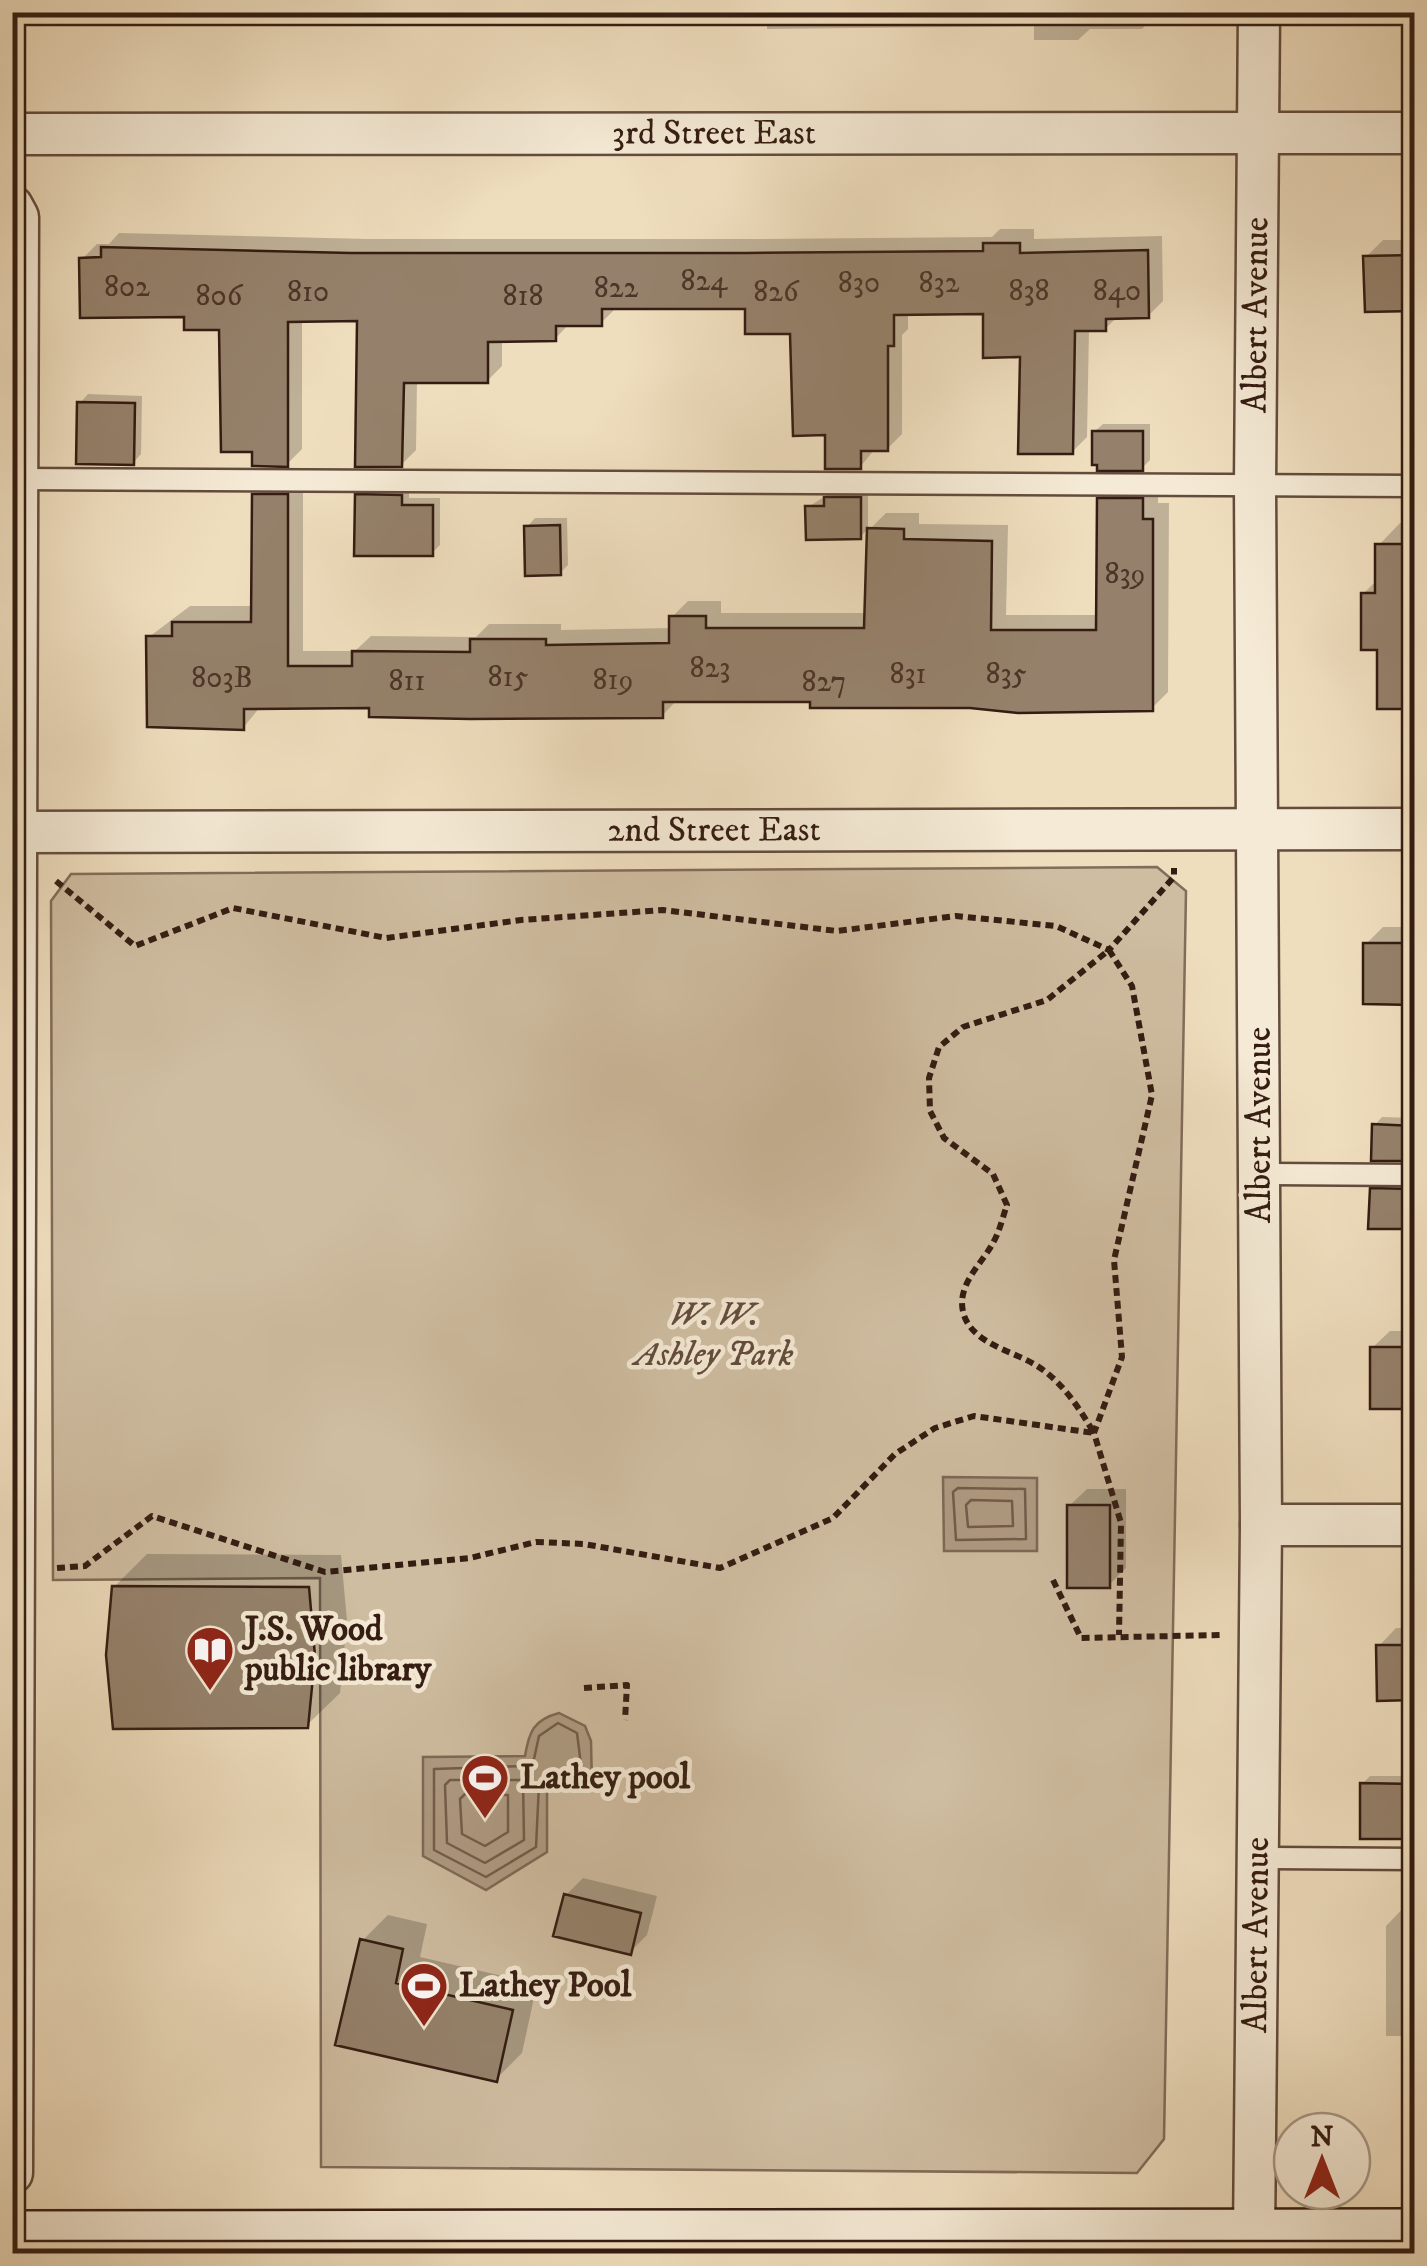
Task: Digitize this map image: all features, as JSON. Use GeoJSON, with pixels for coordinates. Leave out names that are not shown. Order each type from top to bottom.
{"type":"FeatureCollection","features":[{"type":"Feature","properties":{"kind":"main road"},"geometry":{"type":"LineString","coordinates":[[12,2239],[386,2246],[1414,2237]]}},
{"type":"Feature","properties":{"kind":"street","name":"Albert Avenue"},"geometry":{"type":"LineString","coordinates":[[1254,2237],[1262,1525],[1255,486],[1259,12]]}},
{"type":"Feature","properties":{"kind":"street","name":"3rd Street East"},"geometry":{"type":"LineString","coordinates":[[12,134],[1414,133]]}},
{"type":"Feature","properties":{"kind":"street"},"geometry":{"type":"LineString","coordinates":[[12,206],[18,217],[16,479],[27,832],[14,1525],[12,2174]]}},
{"type":"Feature","properties":{"kind":"street","name":"2nd Street East"},"geometry":{"type":"LineString","coordinates":[[27,832],[1172,826],[1414,829]]}},
{"type":"Feature","properties":{"kind":"street"},"geometry":{"type":"LineString","coordinates":[[1262,1525],[1414,1525]]}},
{"type":"Feature","properties":{"kind":"lane"},"geometry":{"type":"LineString","coordinates":[[16,479],[1414,486]]}},
{"type":"Feature","properties":{"kind":"lane"},"geometry":{"type":"LineString","coordinates":[[1261,1174],[1414,1175]]}},
{"type":"Feature","properties":{"kind":"lane"},"geometry":{"type":"LineString","coordinates":[[1256,1858],[1414,1859]]}},
{"type":"Feature","properties":{"kind":"path"},"geometry":{"type":"LineString","coordinates":[[1120,1636],[1121,1523],[1094,1433],[1073,1397],[1035,1364],[1001,1350],[972,1330],[962,1303],[972,1271],[994,1242],[1007,1204],[993,1174],[944,1138],[930,1111],[930,1078],[939,1047],[964,1027],[1047,1000],[1109,950],[1174,877],[1172,826]]}},
{"type":"Feature","properties":{"kind":"path"},"geometry":{"type":"LineString","coordinates":[[27,832],[52,877],[135,946],[233,908],[386,938],[521,920],[663,910],[837,931],[956,916],[1056,926],[1109,950],[1132,986],[1152,1095],[1114,1260],[1122,1357],[1094,1433]]}},
{"type":"Feature","properties":{"kind":"path"},"geometry":{"type":"LineString","coordinates":[[16,1571],[86,1566],[152,1516],[325,1572],[470,1558],[536,1542],[584,1544],[720,1568],[833,1518],[896,1454],[934,1428],[974,1416],[1094,1433]]}},
{"type":"Feature","properties":{"kind":"path"},"geometry":{"type":"LineString","coordinates":[[1053,1580],[1081,1638],[1261,1636]]}},
{"type":"Feature","properties":{"kind":"path"},"geometry":{"type":"LineString","coordinates":[[584,1688],[627,1686],[626,1720]]}},
{"type":"Feature","properties":{"kind":"green space","name":"W. W. Ashley Park"},"geometry":{"type":"Polygon","coordinates":[[[1157,867],[1186,891],[1164,2139],[1137,2173],[321,2167],[320,1578],[53,1580],[51,901],[71,874],[1157,867]]]}},
{"type":"Feature","properties":{"kind":"water"},"geometry":{"type":"Polygon","coordinates":[[[943,1477],[1037,1478],[1037,1551],[944,1551],[943,1477]]]}},
{"type":"Feature","properties":{"kind":"water","name":"Lathey pool"},"geometry":{"type":"Polygon","coordinates":[[[559,1713],[585,1726],[591,1741],[592,1787],[547,1788],[547,1852],[486,1890],[423,1856],[423,1757],[525,1756],[534,1728],[543,1719],[559,1713]]]}},
{"type":"Feature","properties":{"kind":"building"},"geometry":{"type":"Polygon","coordinates":[[[983,243],[1020,243],[1020,253],[1148,250],[1149,318],[1106,319],[1106,331],[1075,331],[1073,454],[1018,454],[1020,357],[983,358],[983,314],[894,315],[894,346],[888,346],[888,451],[861,451],[861,469],[825,469],[825,435],[793,436],[790,334],[745,334],[745,309],[602,309],[602,326],[556,326],[556,341],[488,342],[488,383],[404,383],[402,467],[355,467],[357,321],[288,322],[288,467],[252,466],[252,452],[221,452],[219,330],[184,330],[184,317],[80,318],[79,258],[101,257],[101,247],[351,253],[746,253],[983,251],[983,243]]]}},
{"type":"Feature","properties":{"kind":"building"},"geometry":{"type":"Polygon","coordinates":[[[1414,255],[1414,311],[1365,312],[1363,256],[1414,255]]]}},
{"type":"Feature","properties":{"kind":"building"},"geometry":{"type":"Polygon","coordinates":[[[77,402],[135,403],[134,465],[76,464],[77,402]]]}},
{"type":"Feature","properties":{"kind":"building"},"geometry":{"type":"Polygon","coordinates":[[[1092,431],[1143,431],[1143,471],[1097,471],[1097,465],[1092,465],[1092,431]]]}},
{"type":"Feature","properties":{"kind":"building"},"geometry":{"type":"Polygon","coordinates":[[[252,494],[288,494],[288,666],[352,666],[352,651],[470,652],[470,639],[546,639],[546,645],[669,643],[669,616],[706,616],[706,628],[864,628],[867,528],[904,529],[904,539],[992,541],[991,630],[1096,630],[1097,498],[1143,498],[1143,519],[1153,519],[1153,711],[1018,713],[970,708],[810,708],[810,702],[663,702],[663,718],[369,717],[369,708],[244,709],[244,730],[147,727],[146,636],[172,636],[172,622],[251,622],[252,494]]]}},
{"type":"Feature","properties":{"kind":"building"},"geometry":{"type":"Polygon","coordinates":[[[355,494],[402,495],[402,505],[433,505],[433,556],[354,556],[355,494]]]}},
{"type":"Feature","properties":{"kind":"building"},"geometry":{"type":"Polygon","coordinates":[[[824,497],[861,497],[861,539],[806,540],[805,506],[824,506],[824,497]]]}},
{"type":"Feature","properties":{"kind":"building"},"geometry":{"type":"Polygon","coordinates":[[[560,525],[561,575],[525,576],[524,526],[560,525]]]}},
{"type":"Feature","properties":{"kind":"building"},"geometry":{"type":"Polygon","coordinates":[[[1375,544],[1414,544],[1414,709],[1377,709],[1377,650],[1361,650],[1361,593],[1375,593],[1375,544]]]}},
{"type":"Feature","properties":{"kind":"building"},"geometry":{"type":"Polygon","coordinates":[[[1363,943],[1414,943],[1414,1005],[1363,1004],[1363,943]]]}},
{"type":"Feature","properties":{"kind":"building"},"geometry":{"type":"Polygon","coordinates":[[[1372,1124],[1414,1126],[1414,1161],[1371,1161],[1372,1124]]]}},
{"type":"Feature","properties":{"kind":"building"},"geometry":{"type":"Polygon","coordinates":[[[1370,1188],[1414,1189],[1414,1229],[1368,1229],[1370,1188]]]}},
{"type":"Feature","properties":{"kind":"building"},"geometry":{"type":"Polygon","coordinates":[[[1370,1347],[1414,1347],[1414,1409],[1370,1409],[1370,1347]]]}},
{"type":"Feature","properties":{"kind":"building"},"geometry":{"type":"Polygon","coordinates":[[[1067,1505],[1110,1505],[1110,1588],[1067,1588],[1067,1505]]]}},
{"type":"Feature","properties":{"kind":"building","name":"J.S. Wood public library"},"geometry":{"type":"Polygon","coordinates":[[[112,1586],[309,1587],[315,1656],[308,1728],[113,1729],[106,1655],[112,1586]]]}},
{"type":"Feature","properties":{"kind":"building"},"geometry":{"type":"Polygon","coordinates":[[[1376,1645],[1414,1645],[1414,1700],[1377,1701],[1376,1645]]]}},
{"type":"Feature","properties":{"kind":"building"},"geometry":{"type":"Polygon","coordinates":[[[1360,1783],[1414,1784],[1414,1839],[1360,1839],[1360,1783]]]}},
{"type":"Feature","properties":{"kind":"building"},"geometry":{"type":"Polygon","coordinates":[[[564,1894],[641,1913],[631,1955],[553,1936],[564,1894]]]}},
{"type":"Feature","properties":{"kind":"building","name":"Lathey Pool"},"geometry":{"type":"Polygon","coordinates":[[[360,1939],[403,1949],[396,1983],[513,2010],[497,2082],[335,2045],[360,1939]]]}},
{"type":"Feature","properties":{"kind":"place","name":"J.S. Wood public library"},"geometry":{"type":"Point","coordinates":[210,1692]}},
{"type":"Feature","properties":{"kind":"place","name":"Lathey pool"},"geometry":{"type":"Point","coordinates":[485,1820]}},
{"type":"Feature","properties":{"kind":"place","name":"Lathey Pool"},"geometry":{"type":"Point","coordinates":[424,2028]}}]}
